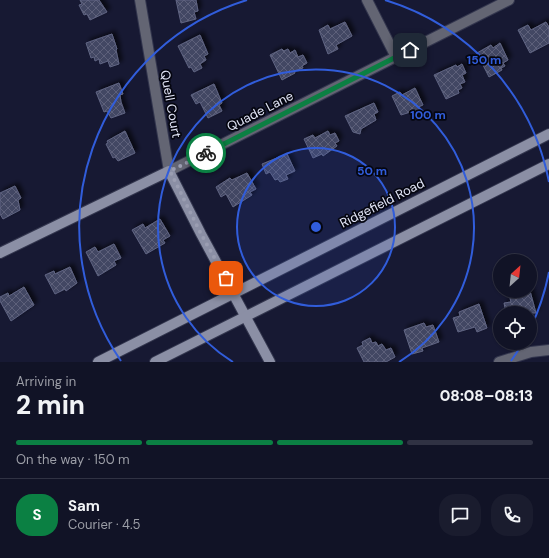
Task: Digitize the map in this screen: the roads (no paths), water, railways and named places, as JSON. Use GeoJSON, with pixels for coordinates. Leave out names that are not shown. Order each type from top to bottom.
{"type":"FeatureCollection","features":[{"type":"Feature","properties":{"kind":"main road","name":"Ridgefield Road"},"geometry":{"type":"LineString","coordinates":[[98,362],[549,134]]}},
{"type":"Feature","properties":{"kind":"main road"},"geometry":{"type":"LineString","coordinates":[[155,362],[549,164]]}},
{"type":"Feature","properties":{"kind":"main road","name":"Quade Lane"},"geometry":{"type":"LineString","coordinates":[[0,253],[170,171]]}},
{"type":"Feature","properties":{"kind":"main road","name":"Quell Court"},"geometry":{"type":"LineString","coordinates":[[170,171],[201,234],[234,292],[270,362]]}},
{"type":"Feature","properties":{"kind":"street","name":"Quell Court"},"geometry":{"type":"LineString","coordinates":[[140,0],[170,171]]}},
{"type":"Feature","properties":{"kind":"street"},"geometry":{"type":"LineString","coordinates":[[367,0],[396,57]]}},
{"type":"Feature","properties":{"kind":"street","name":"Quade Lane"},"geometry":{"type":"LineString","coordinates":[[170,171],[509,0]]}},
{"type":"Feature","properties":{"kind":"street"},"geometry":{"type":"LineString","coordinates":[[499,362],[531,352],[549,350]]}}]}
